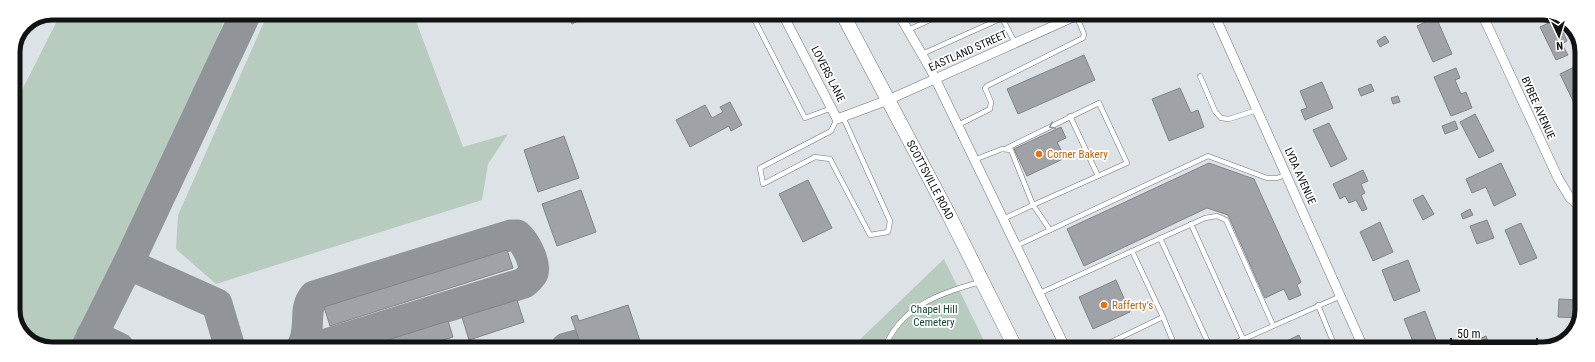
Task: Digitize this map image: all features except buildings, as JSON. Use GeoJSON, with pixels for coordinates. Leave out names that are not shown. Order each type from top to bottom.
{"type":"FeatureCollection","features":[{"type":"Feature","properties":{"kind":"main road","name":"SCOTTSVILLE ROAD"},"geometry":{"type":"LineString","coordinates":[[846,20],[1012,342]]}},
{"type":"Feature","properties":{"kind":"street","name":"LOVERS LANE"},"geometry":{"type":"LineString","coordinates":[[786,20],[832,108],[840,118],[888,100]]}},
{"type":"Feature","properties":{"kind":"street"},"geometry":{"type":"LineString","coordinates":[[902,20],[935,79],[1063,342]]}},
{"type":"Feature","properties":{"kind":"street","name":"EASTLAND STREET"},"geometry":{"type":"LineString","coordinates":[[888,100],[1063,20]]}},
{"type":"Feature","properties":{"kind":"street","name":"LYDA AVENUE"},"geometry":{"type":"LineString","coordinates":[[1217,20],[1361,342]]}},
{"type":"Feature","properties":{"kind":"street","name":"BYBEE AVENUE"},"geometry":{"type":"LineString","coordinates":[[1485,20],[1558,178],[1570,198],[1575,202]]}},
{"type":"Feature","properties":{"kind":"lane"},"geometry":{"type":"LineString","coordinates":[[755,20],[805,118],[832,108]]}},
{"type":"Feature","properties":{"kind":"lane"},"geometry":{"type":"LineString","coordinates":[[908,30],[932,20]]}},
{"type":"Feature","properties":{"kind":"lane"},"geometry":{"type":"LineString","coordinates":[[922,54],[994,20]]}},
{"type":"Feature","properties":{"kind":"lane"},"geometry":{"type":"LineString","coordinates":[[1004,20],[1015,43]]}},
{"type":"Feature","properties":{"kind":"lane"},"geometry":{"type":"LineString","coordinates":[[958,125],[990,109],[991,102],[985,88],[987,86],[1083,38],[1084,34],[1076,20]]}},
{"type":"Feature","properties":{"kind":"lane"},"geometry":{"type":"LineString","coordinates":[[1200,76],[1215,111],[1221,118],[1229,119],[1257,110]]}},
{"type":"Feature","properties":{"kind":"lane"},"geometry":{"type":"LineString","coordinates":[[974,160],[1007,148],[1070,116],[1100,103],[1127,163],[1003,219]]}},
{"type":"Feature","properties":{"kind":"lane"},"geometry":{"type":"LineString","coordinates":[[1070,116],[1098,176]]}},
{"type":"Feature","properties":{"kind":"lane"},"geometry":{"type":"LineString","coordinates":[[840,118],[890,221],[888,232],[870,235],[830,159],[815,157],[763,184],[760,168],[831,131],[840,118]]}},
{"type":"Feature","properties":{"kind":"lane"},"geometry":{"type":"LineString","coordinates":[[1007,148],[1011,150],[1034,204],[1050,230]]}},
{"type":"Feature","properties":{"kind":"lane"},"geometry":{"type":"LineString","coordinates":[[1016,246],[1208,156],[1267,178],[1277,178],[1285,175]]}},
{"type":"Feature","properties":{"kind":"lane"},"geometry":{"type":"LineString","coordinates":[[1040,293],[1191,224],[1205,218],[1217,216],[1226,220],[1273,326]]}},
{"type":"Feature","properties":{"kind":"lane"},"geometry":{"type":"LineString","coordinates":[[1191,224],[1243,339]]}},
{"type":"Feature","properties":{"kind":"lane"},"geometry":{"type":"LineString","coordinates":[[1160,238],[1208,342]]}},
{"type":"Feature","properties":{"kind":"lane"},"geometry":{"type":"LineString","coordinates":[[1132,251],[1173,342]]}},
{"type":"Feature","properties":{"kind":"lane"},"geometry":{"type":"LineString","coordinates":[[888,342],[898,325],[914,309],[944,292],[982,281]]}},
{"type":"Feature","properties":{"kind":"lane"},"geometry":{"type":"LineString","coordinates":[[1235,342],[1341,296]]}},
{"type":"Feature","properties":{"kind":"lane"},"geometry":{"type":"LineString","coordinates":[[1318,305],[1333,342]]}},
{"type":"Feature","properties":{"kind":"lane"},"geometry":{"type":"LineString","coordinates":[[1109,342],[1163,317]]}},
{"type":"Feature","properties":{"kind":"green space"},"geometry":{"type":"Polygon","coordinates":[[[57,20],[224,20],[196,96],[130,230],[72,342],[52,342],[40,340],[25,328],[22,322],[20,312],[20,94],[57,20]]]}},
{"type":"Feature","properties":{"kind":"green space"},"geometry":{"type":"Polygon","coordinates":[[[265,20],[416,20],[463,147],[508,134],[488,164],[482,200],[216,284],[176,249],[178,215],[265,20]]]}},
{"type":"Feature","properties":{"kind":"green space","name":"Chapel Hill Cemetery"},"geometry":{"type":"Polygon","coordinates":[[[944,259],[985,342],[857,342],[944,259]]]}},
{"type":"Feature","properties":{"kind":"taxiway"},"geometry":{"type":"LineString","coordinates":[[89,342],[128,264],[243,20]]}},
{"type":"Feature","properties":{"kind":"taxiway"},"geometry":{"type":"LineString","coordinates":[[304,342],[310,302],[314,296],[511,235],[517,235],[529,252],[534,268],[533,273],[524,283],[332,342]]}},
{"type":"Feature","properties":{"kind":"taxiway"},"geometry":{"type":"LineString","coordinates":[[128,264],[217,304],[228,342]]}},
{"type":"Feature","properties":{"kind":"taxiway"},"geometry":{"type":"LineString","coordinates":[[92,335],[107,342]]}},
{"type":"Feature","properties":{"kind":"place","name":"Corner Bakery"},"geometry":{"type":"Point","coordinates":[1039,154]}},
{"type":"Feature","properties":{"kind":"place","name":"Rafferty’s"},"geometry":{"type":"Point","coordinates":[1104,305]}}]}
